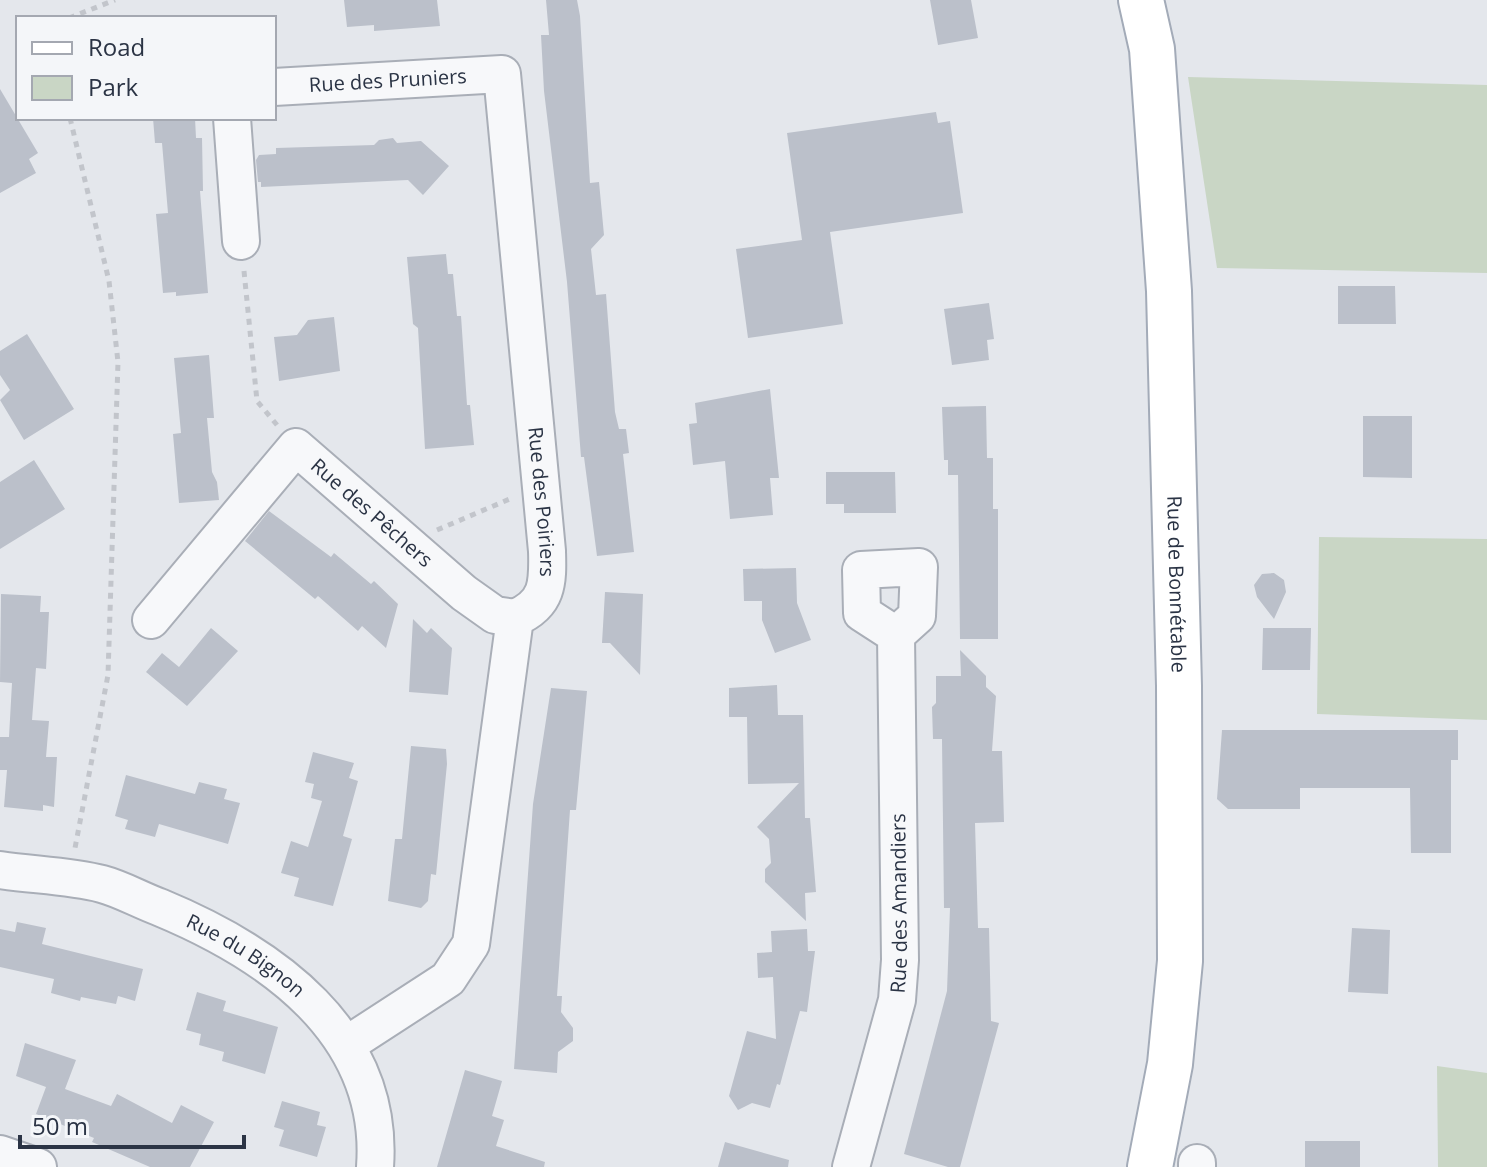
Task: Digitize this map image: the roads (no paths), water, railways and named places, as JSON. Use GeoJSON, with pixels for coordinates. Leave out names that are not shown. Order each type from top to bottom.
{"type":"FeatureCollection","features":[{"type":"Feature","properties":{"kind":"main road","name":"Rue de Bonnétable"},"geometry":{"type":"LineString","coordinates":[[1141,0],[1152,49],[1169,291],[1179,686],[1180,961],[1170,1064],[1150,1167]]}},
{"type":"Feature","properties":{"kind":"street","name":"Rue des Pruniers"},"geometry":{"type":"LineString","coordinates":[[276,87],[502,74]]}},
{"type":"Feature","properties":{"kind":"street","name":"Rue des Poiriers"},"geometry":{"type":"LineString","coordinates":[[502,74],[548,583],[543,599],[529,612],[515,618]]}},
{"type":"Feature","properties":{"kind":"street"},"geometry":{"type":"LineString","coordinates":[[232,120],[241,241]]}},
{"type":"Feature","properties":{"kind":"street","name":"Rue des Pêchers"},"geometry":{"type":"LineString","coordinates":[[151,620],[296,447],[464,593],[495,615],[515,618]]}},
{"type":"Feature","properties":{"kind":"street"},"geometry":{"type":"LineString","coordinates":[[348,1044],[448,979],[471,944],[515,618]]}},
{"type":"Feature","properties":{"kind":"street","name":"Rue des Amandiers"},"geometry":{"type":"LineString","coordinates":[[851,1167],[897,1000],[900,960],[896,635]]}},
{"type":"Feature","properties":{"kind":"street","name":"Rue du Bignon"},"geometry":{"type":"LineString","coordinates":[[0,870],[103,884],[188,919],[247,949],[289,981],[348,1044],[366,1086],[375,1125],[375,1167]]}},
{"type":"Feature","properties":{"kind":"street"},"geometry":{"type":"LineString","coordinates":[[0,1154],[38,1167]]}}]}
